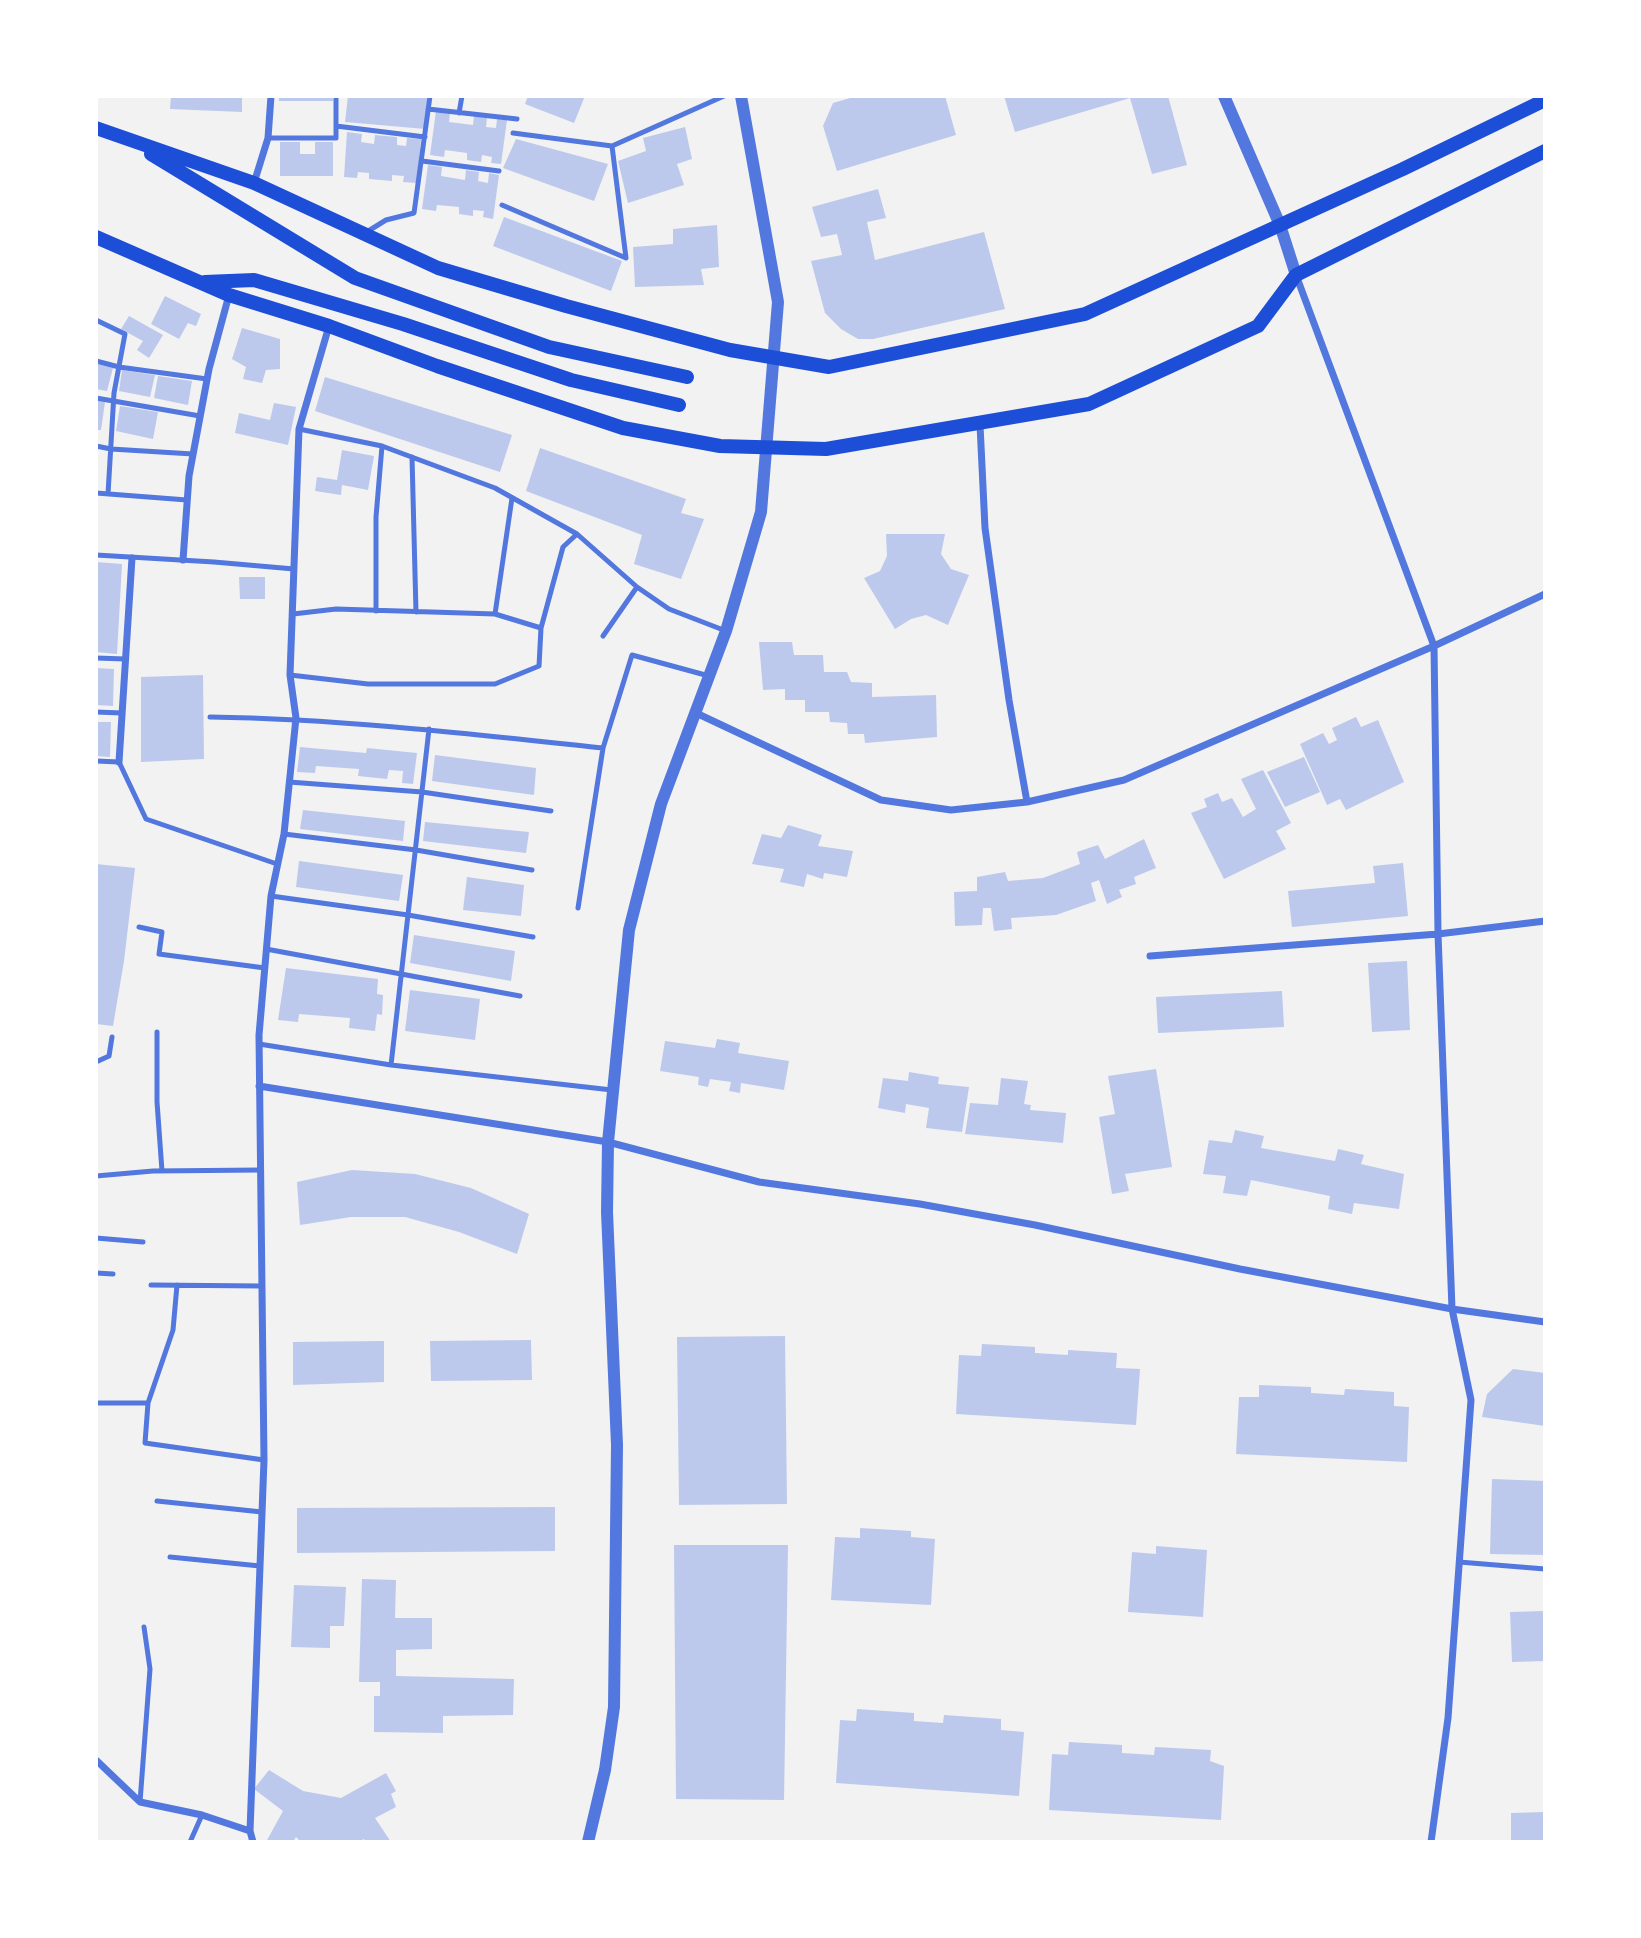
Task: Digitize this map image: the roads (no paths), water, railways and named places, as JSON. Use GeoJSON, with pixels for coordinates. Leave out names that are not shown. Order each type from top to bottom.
{"type":"FeatureCollection","features":[{"type":"Feature","properties":{"kind":"main road"},"geometry":{"type":"LineString","coordinates":[[96,128],[254,183],[438,268],[566,306],[730,349],[829,366],[1085,314],[1403,169],[1545,100]]}},
{"type":"Feature","properties":{"kind":"main road"},"geometry":{"type":"LineString","coordinates":[[123,137],[355,278],[549,347],[687,377]]}},
{"type":"Feature","properties":{"kind":"main road"},"geometry":{"type":"LineString","coordinates":[[96,237],[229,295],[329,326],[623,428],[720,446],[826,449],[980,425],[1089,404],[1258,326],[1296,275],[1545,151]]}},
{"type":"Feature","properties":{"kind":"main road"},"geometry":{"type":"LineString","coordinates":[[200,282],[254,280],[403,324],[571,380],[679,405]]}},
{"type":"Feature","properties":{"kind":"street"},"geometry":{"type":"LineString","coordinates":[[254,183],[268,138],[271,96]]}},
{"type":"Feature","properties":{"kind":"street"},"geometry":{"type":"LineString","coordinates":[[588,1842],[605,1770],[612,1720],[616,1643],[617,1445],[607,1212],[608,1142],[629,930],[661,804],[726,631],[761,512],[778,302],[741,96]]}},
{"type":"Feature","properties":{"kind":"street"},"geometry":{"type":"LineString","coordinates":[[1224,96],[1280,225],[1296,275],[1434,646],[1438,934],[1452,1309],[1471,1400],[1448,1718],[1431,1842]]}},
{"type":"Feature","properties":{"kind":"street"},"geometry":{"type":"LineString","coordinates":[[183,560],[193,454],[207,379],[229,295]]}},
{"type":"Feature","properties":{"kind":"street"},"geometry":{"type":"LineString","coordinates":[[253,1842],[250,1831],[264,1460],[259,1044],[271,896],[284,834],[296,719],[290,675],[299,429],[329,326]]}},
{"type":"Feature","properties":{"kind":"street"},"geometry":{"type":"LineString","coordinates":[[980,425],[985,528],[1009,700],[1027,802]]}},
{"type":"Feature","properties":{"kind":"street"},"geometry":{"type":"LineString","coordinates":[[119,762],[132,558]]}},
{"type":"Feature","properties":{"kind":"street"},"geometry":{"type":"LineString","coordinates":[[696,713],[881,800],[951,810],[1027,802],[1124,780],[1434,646],[1545,594]]}},
{"type":"Feature","properties":{"kind":"street"},"geometry":{"type":"LineString","coordinates":[[1150,956],[1438,934],[1545,922]]}},
{"type":"Feature","properties":{"kind":"street"},"geometry":{"type":"LineString","coordinates":[[259,1086],[608,1142],[759,1182],[920,1204],[1035,1225],[1240,1269],[1452,1309],[1545,1322]]}},
{"type":"Feature","properties":{"kind":"street"},"geometry":{"type":"LineString","coordinates":[[96,1760],[140,1802],[202,1815],[250,1831]]}},
{"type":"Feature","properties":{"kind":"lane"},"geometry":{"type":"LineString","coordinates":[[268,138],[336,138],[336,96]]}},
{"type":"Feature","properties":{"kind":"lane"},"geometry":{"type":"LineString","coordinates":[[363,234],[386,219],[414,213],[430,96]]}},
{"type":"Feature","properties":{"kind":"lane"},"geometry":{"type":"LineString","coordinates":[[459,113],[462,96]]}},
{"type":"Feature","properties":{"kind":"lane"},"geometry":{"type":"LineString","coordinates":[[513,133],[612,146],[723,96]]}},
{"type":"Feature","properties":{"kind":"lane"},"geometry":{"type":"LineString","coordinates":[[428,109],[517,119]]}},
{"type":"Feature","properties":{"kind":"lane"},"geometry":{"type":"LineString","coordinates":[[336,125],[425,137]]}},
{"type":"Feature","properties":{"kind":"lane"},"geometry":{"type":"LineString","coordinates":[[502,205],[626,258],[612,146]]}},
{"type":"Feature","properties":{"kind":"lane"},"geometry":{"type":"LineString","coordinates":[[422,161],[499,171]]}},
{"type":"Feature","properties":{"kind":"lane"},"geometry":{"type":"LineString","coordinates":[[96,320],[125,334],[114,400],[108,494]]}},
{"type":"Feature","properties":{"kind":"lane"},"geometry":{"type":"LineString","coordinates":[[96,361],[119,367],[207,379]]}},
{"type":"Feature","properties":{"kind":"lane"},"geometry":{"type":"LineString","coordinates":[[96,398],[200,416]]}},
{"type":"Feature","properties":{"kind":"lane"},"geometry":{"type":"LineString","coordinates":[[299,429],[382,446],[495,488],[577,534],[637,587],[669,609],[726,631]]}},
{"type":"Feature","properties":{"kind":"lane"},"geometry":{"type":"LineString","coordinates":[[96,446],[193,454]]}},
{"type":"Feature","properties":{"kind":"lane"},"geometry":{"type":"LineString","coordinates":[[376,611],[376,517],[382,446]]}},
{"type":"Feature","properties":{"kind":"lane"},"geometry":{"type":"LineString","coordinates":[[412,457],[416,612]]}},
{"type":"Feature","properties":{"kind":"lane"},"geometry":{"type":"LineString","coordinates":[[96,493],[187,500]]}},
{"type":"Feature","properties":{"kind":"lane"},"geometry":{"type":"LineString","coordinates":[[495,614],[512,498]]}},
{"type":"Feature","properties":{"kind":"lane"},"geometry":{"type":"LineString","coordinates":[[290,675],[368,684],[495,684],[539,666],[541,628],[564,547],[577,534]]}},
{"type":"Feature","properties":{"kind":"lane"},"geometry":{"type":"LineString","coordinates":[[96,555],[294,569]]}},
{"type":"Feature","properties":{"kind":"lane"},"geometry":{"type":"LineString","coordinates":[[603,636],[637,587]]}},
{"type":"Feature","properties":{"kind":"lane"},"geometry":{"type":"LineString","coordinates":[[293,614],[335,609],[495,614],[541,628]]}},
{"type":"Feature","properties":{"kind":"lane"},"geometry":{"type":"LineString","coordinates":[[578,908],[603,748],[632,655],[709,676]]}},
{"type":"Feature","properties":{"kind":"lane"},"geometry":{"type":"LineString","coordinates":[[96,658],[125,659]]}},
{"type":"Feature","properties":{"kind":"lane"},"geometry":{"type":"LineString","coordinates":[[96,712],[122,713]]}},
{"type":"Feature","properties":{"kind":"lane"},"geometry":{"type":"LineString","coordinates":[[210,718],[296,719],[429,729],[603,748]]}},
{"type":"Feature","properties":{"kind":"lane"},"geometry":{"type":"LineString","coordinates":[[391,1065],[429,729]]}},
{"type":"Feature","properties":{"kind":"lane"},"geometry":{"type":"LineString","coordinates":[[96,761],[119,762],[146,819],[277,864]]}},
{"type":"Feature","properties":{"kind":"lane"},"geometry":{"type":"LineString","coordinates":[[289,782],[422,792],[551,811]]}},
{"type":"Feature","properties":{"kind":"lane"},"geometry":{"type":"LineString","coordinates":[[284,834],[416,850],[532,870]]}},
{"type":"Feature","properties":{"kind":"lane"},"geometry":{"type":"LineString","coordinates":[[271,896],[408,915],[533,937]]}},
{"type":"Feature","properties":{"kind":"lane"},"geometry":{"type":"LineString","coordinates":[[139,927],[162,932],[159,954],[265,968]]}},
{"type":"Feature","properties":{"kind":"lane"},"geometry":{"type":"LineString","coordinates":[[266,949],[520,996]]}},
{"type":"Feature","properties":{"kind":"lane"},"geometry":{"type":"LineString","coordinates":[[157,1032],[157,1102],[162,1171]]}},
{"type":"Feature","properties":{"kind":"lane"},"geometry":{"type":"LineString","coordinates":[[96,1062],[109,1056],[112,1037]]}},
{"type":"Feature","properties":{"kind":"lane"},"geometry":{"type":"LineString","coordinates":[[259,1044],[391,1065],[612,1090]]}},
{"type":"Feature","properties":{"kind":"lane"},"geometry":{"type":"LineString","coordinates":[[96,1176],[162,1171],[260,1170]]}},
{"type":"Feature","properties":{"kind":"lane"},"geometry":{"type":"LineString","coordinates":[[96,1238],[143,1242]]}},
{"type":"Feature","properties":{"kind":"lane"},"geometry":{"type":"LineString","coordinates":[[96,1273],[113,1274]]}},
{"type":"Feature","properties":{"kind":"lane"},"geometry":{"type":"LineString","coordinates":[[151,1285],[262,1286]]}},
{"type":"Feature","properties":{"kind":"lane"},"geometry":{"type":"LineString","coordinates":[[177,1285],[173,1330],[148,1403],[145,1443],[264,1460]]}},
{"type":"Feature","properties":{"kind":"lane"},"geometry":{"type":"LineString","coordinates":[[96,1403],[148,1403]]}},
{"type":"Feature","properties":{"kind":"lane"},"geometry":{"type":"LineString","coordinates":[[157,1501],[262,1512]]}},
{"type":"Feature","properties":{"kind":"lane"},"geometry":{"type":"LineString","coordinates":[[170,1557],[260,1566]]}},
{"type":"Feature","properties":{"kind":"lane"},"geometry":{"type":"LineString","coordinates":[[1459,1562],[1545,1569]]}},
{"type":"Feature","properties":{"kind":"lane"},"geometry":{"type":"LineString","coordinates":[[140,1802],[150,1669],[144,1627]]}},
{"type":"Feature","properties":{"kind":"lane"},"geometry":{"type":"LineString","coordinates":[[190,1842],[202,1815]]}}]}
